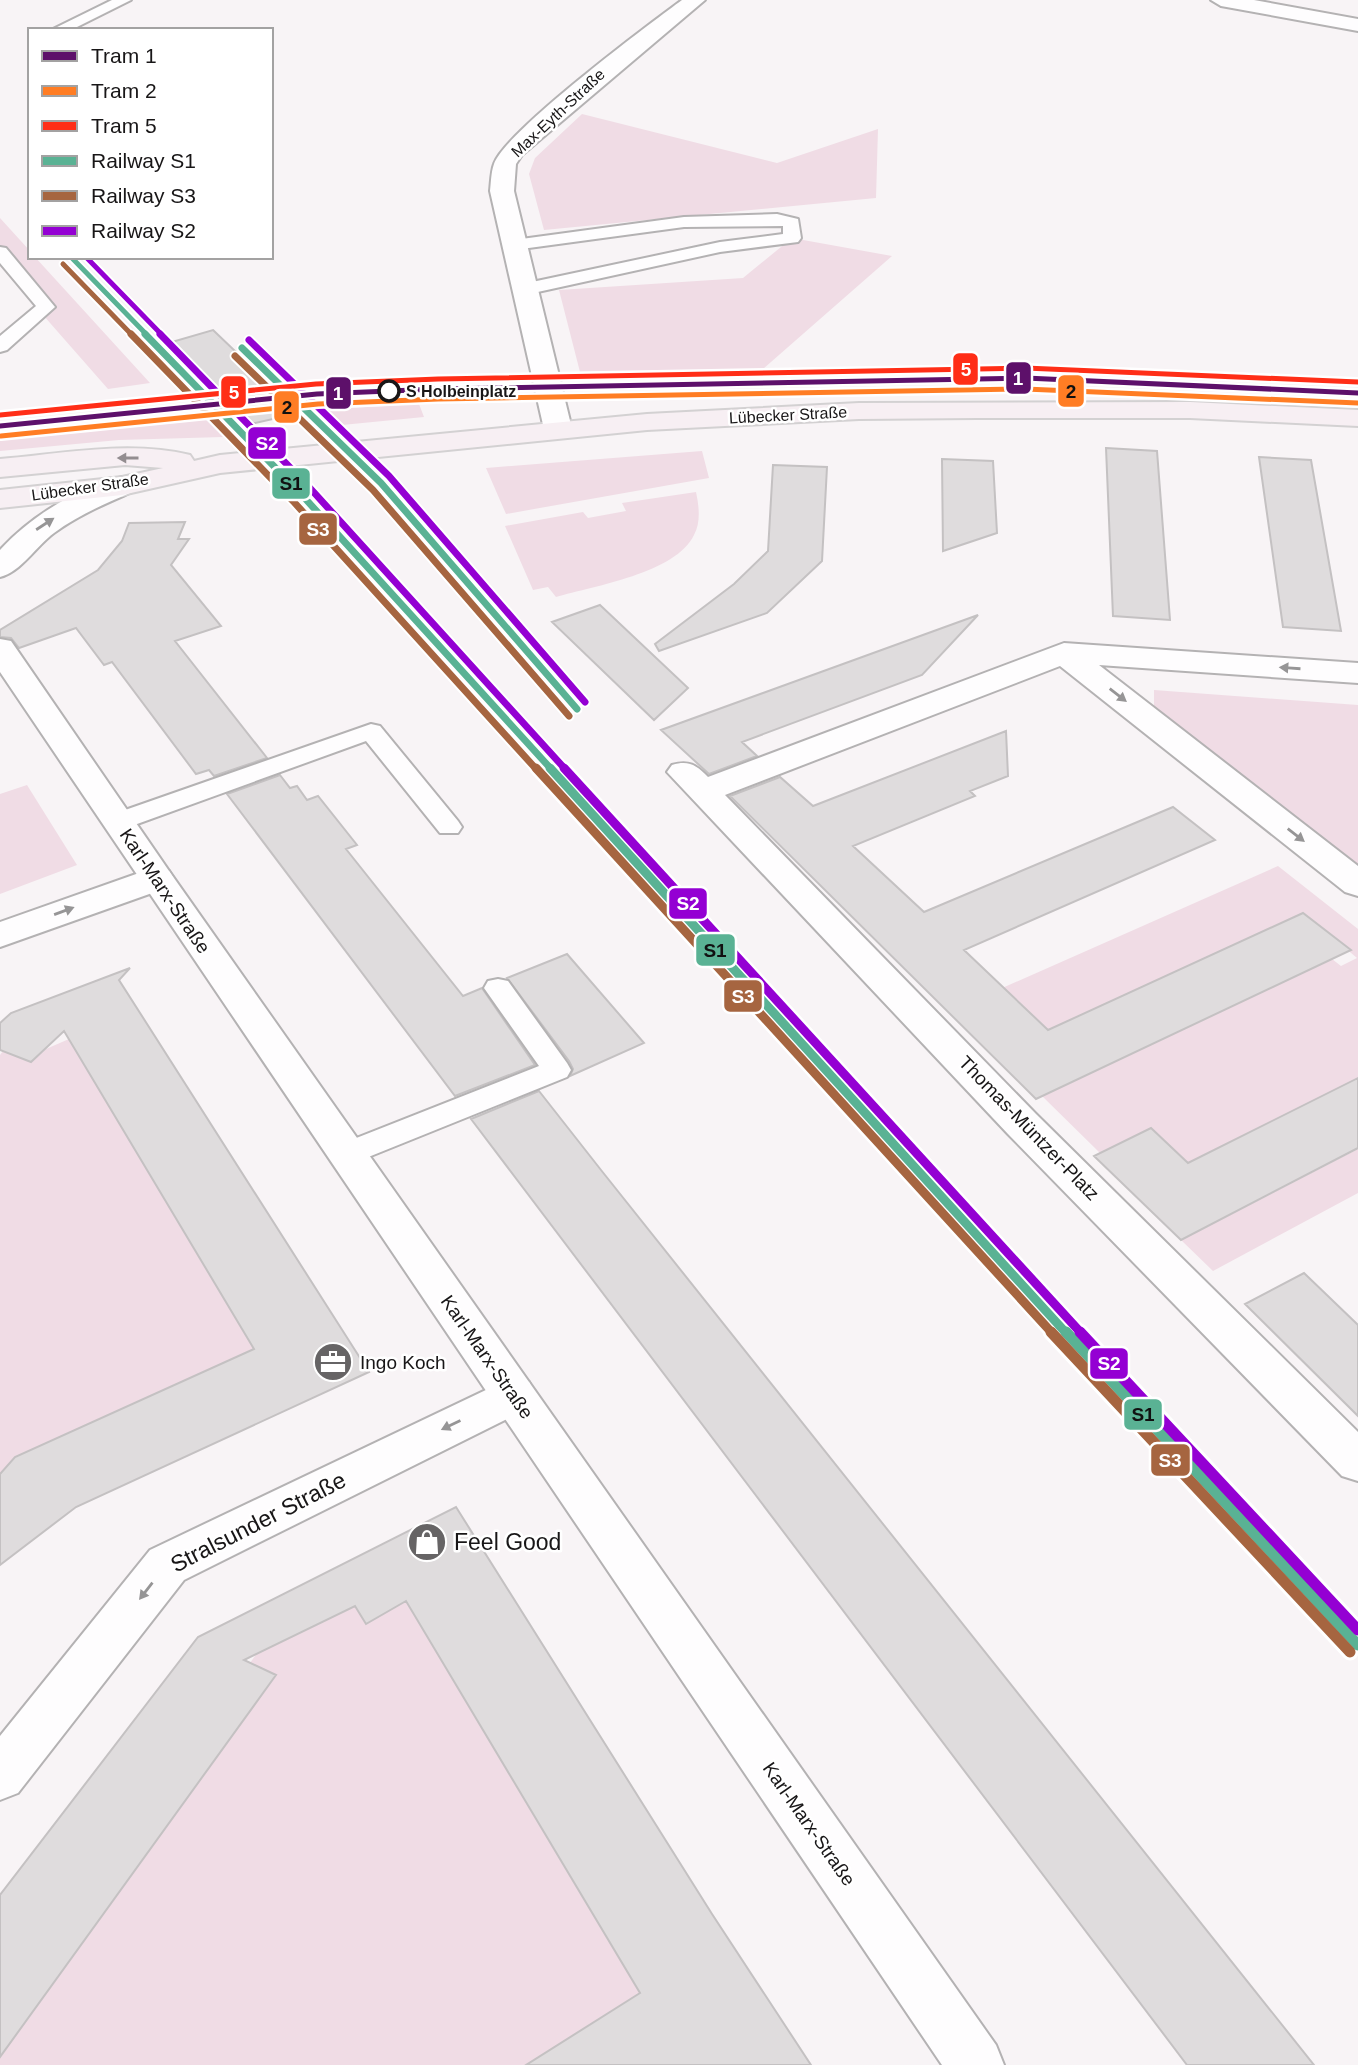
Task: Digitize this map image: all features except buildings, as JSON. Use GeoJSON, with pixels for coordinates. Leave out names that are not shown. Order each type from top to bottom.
{"type":"FeatureCollection","features":[{"type":"Feature","properties":{"kind":"main road","name":"Lübecker Straße"},"geometry":{"type":"LineString","coordinates":[[0,499],[122,486],[220,464],[660,421],[912,410],[1191,410],[1358,418]]}},
{"type":"Feature","properties":{"kind":"main road","name":"Lübecker Straße"},"geometry":{"type":"LineString","coordinates":[[0,468],[125,457],[220,464]]}},
{"type":"Feature","properties":{"kind":"street","name":"Max-Eyth-Straße"},"geometry":{"type":"LineString","coordinates":[[558,429],[502,191],[505,164],[513,151],[645,36],[695,0]]}},
{"type":"Feature","properties":{"kind":"street"},"geometry":{"type":"LineString","coordinates":[[1221,0],[1358,25]]}},
{"type":"Feature","properties":{"kind":"street"},"geometry":{"type":"LineString","coordinates":[[0,568],[35,530],[65,512],[122,486]]}},
{"type":"Feature","properties":{"kind":"street","name":"Karl-Marx-Straße"},"geometry":{"type":"LineString","coordinates":[[0,648],[156,879],[976,2065]]}},
{"type":"Feature","properties":{"kind":"street"},"geometry":{"type":"LineString","coordinates":[[1064,653],[1358,884]]}},
{"type":"Feature","properties":{"kind":"street","name":"Thomas-Müntzer-Platz"},"geometry":{"type":"LineString","coordinates":[[1358,673],[1064,653],[694,782],[1023,1124],[1358,1462]]}},
{"type":"Feature","properties":{"kind":"street"},"geometry":{"type":"LineString","coordinates":[[0,935],[156,879]]}},
{"type":"Feature","properties":{"kind":"street","name":"Stralsunder Straße"},"geometry":{"type":"LineString","coordinates":[[0,1776],[167,1565],[513,1395]]}},
{"type":"Feature","properties":{"kind":"lane"},"geometry":{"type":"LineString","coordinates":[[62,28],[124,0]]}},
{"type":"Feature","properties":{"kind":"lane"},"geometry":{"type":"LineString","coordinates":[[514,245],[684,222],[777,219],[792,223],[792,238],[720,247],[524,289]]}},
{"type":"Feature","properties":{"kind":"lane"},"geometry":{"type":"LineString","coordinates":[[0,252],[46,307],[3,351]]}},
{"type":"Feature","properties":{"kind":"lane"},"geometry":{"type":"LineString","coordinates":[[117,822],[371,732],[449,827]]}},
{"type":"Feature","properties":{"kind":"lane"},"geometry":{"type":"LineString","coordinates":[[346,1154],[558,1070],[498,988]]}},
{"type":"Feature","properties":{"kind":"shaded area"},"geometry":{"type":"Polygon","coordinates":[[[582,114],[777,163],[878,129],[876,198],[544,230],[529,174],[535,158],[582,114]]]}},
{"type":"Feature","properties":{"kind":"shaded area"},"geometry":{"type":"Polygon","coordinates":[[[0,218],[28,249],[28,259],[37,259],[150,383],[108,389],[0,266],[0,218]]]}},
{"type":"Feature","properties":{"kind":"shaded area"},"geometry":{"type":"Polygon","coordinates":[[[792,238],[892,256],[763,369],[580,372],[559,290],[743,278],[792,238]]]}},
{"type":"Feature","properties":{"kind":"shaded area"},"geometry":{"type":"Polygon","coordinates":[[[419,404],[424,417],[342,425],[322,406],[351,408],[419,404]]]}},
{"type":"Feature","properties":{"kind":"shaded area"},"geometry":{"type":"Polygon","coordinates":[[[204,418],[223,437],[119,440],[0,451],[0,439],[204,418]]]}},
{"type":"Feature","properties":{"kind":"shaded area"},"geometry":{"type":"Polygon","coordinates":[[[702,451],[709,478],[506,514],[486,468],[702,451]]]}},
{"type":"Feature","properties":{"kind":"shaded area"},"geometry":{"type":"Polygon","coordinates":[[[696,492],[698,525],[684,548],[670,559],[612,583],[556,597],[548,587],[533,590],[505,526],[583,512],[588,518],[626,511],[622,503],[696,492]]]}},
{"type":"Feature","properties":{"kind":"shaded area"},"geometry":{"type":"Polygon","coordinates":[[[1154,690],[1358,705],[1358,873],[1154,716],[1154,690]]]}},
{"type":"Feature","properties":{"kind":"shaded area"},"geometry":{"type":"Polygon","coordinates":[[[27,785],[77,865],[0,894],[0,794],[27,785]]]}},
{"type":"Feature","properties":{"kind":"shaded area"},"geometry":{"type":"Polygon","coordinates":[[[1278,866],[1358,929],[1358,1078],[1188,1163],[1100,1153],[1042,1096],[1332,959],[1341,966],[1357,958],[1304,913],[1048,1030],[948,1012],[1278,866]]]}},
{"type":"Feature","properties":{"kind":"shaded area"},"geometry":{"type":"Polygon","coordinates":[[[69,1039],[263,1362],[15,1457],[0,1474],[0,1055],[3,1051],[31,1062],[46,1049],[69,1039]]]}},
{"type":"Feature","properties":{"kind":"shaded area"},"geometry":{"type":"Polygon","coordinates":[[[1358,1149],[1358,1193],[1213,1271],[1181,1240],[1358,1149]]]}},
{"type":"Feature","properties":{"kind":"shaded area"},"geometry":{"type":"Polygon","coordinates":[[[407,1601],[668,2038],[526,2065],[0,2065],[0,2057],[275,1675],[250,1663],[257,1653],[354,1605],[366,1623],[407,1601]]]}},
{"type":"Feature","properties":{"kind":"tram line","name":"5"},"geometry":{"type":"LineString","coordinates":[[0,415],[316,384],[438,379],[1025,368],[1358,382]]}},
{"type":"Feature","properties":{"kind":"tram line","name":"1"},"geometry":{"type":"LineString","coordinates":[[0,426],[317,394],[438,389],[1025,378],[1358,393]]}},
{"type":"Feature","properties":{"kind":"tram line","name":"2"},"geometry":{"type":"LineString","coordinates":[[1,436],[318,404],[438,399],[1025,389],[1358,403]]}},
{"type":"Feature","properties":{"kind":"rail line","name":"S1"},"geometry":{"type":"LineString","coordinates":[[73,259],[301,494],[960,1219],[1358,1645]]}},
{"type":"Feature","properties":{"kind":"rail line","name":"S2"},"geometry":{"type":"LineString","coordinates":[[88,259],[309,487],[968,1212],[1358,1630]]}},
{"type":"Feature","properties":{"kind":"rail line","name":"S3"},"geometry":{"type":"LineString","coordinates":[[63,264],[293,501],[952,1226],[1350,1652]]}},
{"type":"Feature","properties":{"kind":"rail line","name":"S2"},"geometry":{"type":"LineString","coordinates":[[249,340],[389,476],[585,702]]}},
{"type":"Feature","properties":{"kind":"rail line","name":"S1"},"geometry":{"type":"LineString","coordinates":[[242,348],[381,483],[577,709]]}},
{"type":"Feature","properties":{"kind":"rail line","name":"S3"},"geometry":{"type":"LineString","coordinates":[[235,356],[373,490],[569,716]]}},
{"type":"Feature","properties":{"kind":"place","name":"S Holbeinplatz"},"geometry":{"type":"Point","coordinates":[389,391]}},
{"type":"Feature","properties":{"kind":"place","name":"Ingo Koch"},"geometry":{"type":"Point","coordinates":[333,1362]}},
{"type":"Feature","properties":{"kind":"place","name":"Feel Good"},"geometry":{"type":"Point","coordinates":[427,1542]}}]}
